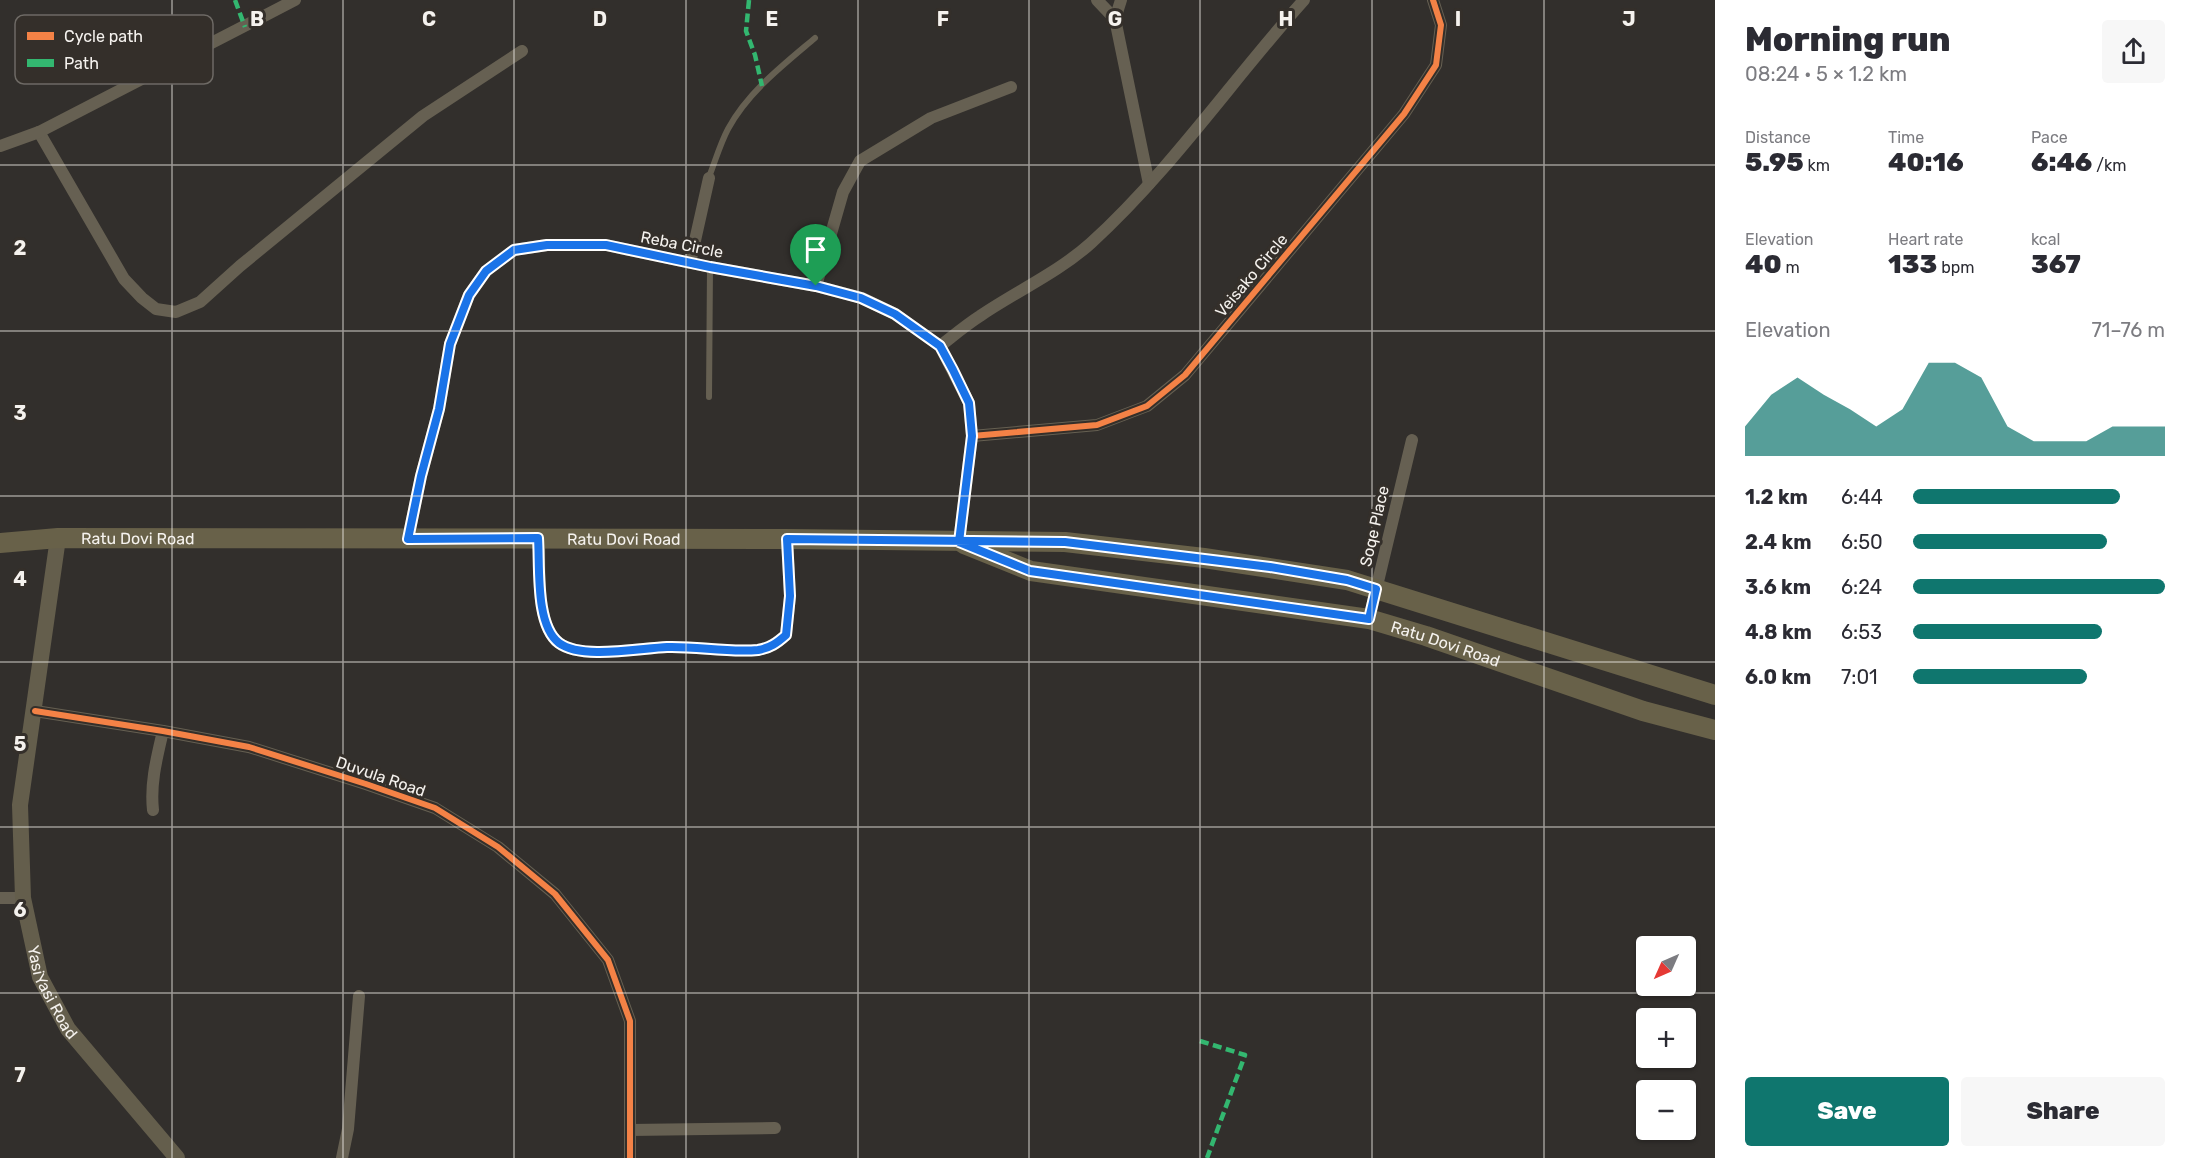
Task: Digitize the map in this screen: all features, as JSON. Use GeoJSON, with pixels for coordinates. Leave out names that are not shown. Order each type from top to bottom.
{"type":"FeatureCollection","features":[{"type":"Feature","properties":{"kind":"main road","name":"Ratu Dovi Road"},"geometry":{"type":"LineString","coordinates":[[0,543],[58,538],[538,538],[1065,542],[1204,558],[1347,580],[1715,695]]}},
{"type":"Feature","properties":{"kind":"main road","name":"YasiYasi Road"},"geometry":{"type":"LineString","coordinates":[[58,538],[21,806],[23,898],[40,977],[68,1029],[177,1158]]}},
{"type":"Feature","properties":{"kind":"main road","name":"Ratu Dovi Road"},"geometry":{"type":"LineString","coordinates":[[959,542],[1030,571],[1369,619],[1643,711],[1715,730]]}},
{"type":"Feature","properties":{"kind":"street"},"geometry":{"type":"LineString","coordinates":[[213,43],[296,0]]}},
{"type":"Feature","properties":{"kind":"street"},"geometry":{"type":"LineString","coordinates":[[1097,0],[1115,19]]}},
{"type":"Feature","properties":{"kind":"street"},"geometry":{"type":"LineString","coordinates":[[1121,0],[1115,19],[1149,184]]}},
{"type":"Feature","properties":{"kind":"street"},"geometry":{"type":"LineString","coordinates":[[940,346],[980,315],[1032,285],[1089,245],[1149,184],[1216,108],[1304,0]]}},
{"type":"Feature","properties":{"kind":"street","name":"Veisako Circle"},"geometry":{"type":"LineString","coordinates":[[972,436],[1097,425],[1147,406],[1185,375],[1404,114],[1417,95],[1436,65],[1441,26],[1432,0]]}},
{"type":"Feature","properties":{"kind":"street"},"geometry":{"type":"LineString","coordinates":[[39,132],[124,279],[156,309],[176,312],[200,302],[240,266],[423,116],[522,51]]}},
{"type":"Feature","properties":{"kind":"street"},"geometry":{"type":"LineString","coordinates":[[0,146],[39,132],[132,84]]}},
{"type":"Feature","properties":{"kind":"street"},"geometry":{"type":"LineString","coordinates":[[816,286],[843,192],[860,161],[931,117],[1011,87]]}},
{"type":"Feature","properties":{"kind":"street"},"geometry":{"type":"LineString","coordinates":[[690,263],[709,178]]}},
{"type":"Feature","properties":{"kind":"street","name":"Reba Circle"},"geometry":{"type":"LineString","coordinates":[[408,539],[421,476],[439,409],[450,344],[469,295],[486,271],[514,250],[547,245],[606,245],[816,286],[870,302],[895,314],[940,346],[969,403],[972,436],[959,542]]}},
{"type":"Feature","properties":{"kind":"street","name":"Soqe Place"},"geometry":{"type":"LineString","coordinates":[[1369,619],[1412,441]]}},
{"type":"Feature","properties":{"kind":"street"},"geometry":{"type":"LineString","coordinates":[[538,538],[543,613],[548,629],[558,642],[571,649],[617,652],[668,647],[720,650],[758,650],[772,647],[786,635],[789,617],[787,539]]}},
{"type":"Feature","properties":{"kind":"street","name":"Duvula Road"},"geometry":{"type":"LineString","coordinates":[[35,711],[249,747],[435,808],[498,847],[555,894],[608,960],[630,1021],[630,1158]]}},
{"type":"Feature","properties":{"kind":"street"},"geometry":{"type":"LineString","coordinates":[[153,810],[151,794],[154,767],[163,731]]}},
{"type":"Feature","properties":{"kind":"street"},"geometry":{"type":"LineString","coordinates":[[0,898],[23,898]]}},
{"type":"Feature","properties":{"kind":"street"},"geometry":{"type":"LineString","coordinates":[[342,1158],[348,1129],[359,996]]}},
{"type":"Feature","properties":{"kind":"street"},"geometry":{"type":"LineString","coordinates":[[630,1130],[775,1128]]}},
{"type":"Feature","properties":{"kind":"lane"},"geometry":{"type":"LineString","coordinates":[[709,178],[728,130],[747,100],[815,39]]}},
{"type":"Feature","properties":{"kind":"lane"},"geometry":{"type":"LineString","coordinates":[[709,397],[710,267]]}},
{"type":"Feature","properties":{"kind":"marked path"},"geometry":{"type":"LineString","coordinates":[[235,0],[245,27]]}},
{"type":"Feature","properties":{"kind":"marked path"},"geometry":{"type":"LineString","coordinates":[[749,0],[746,31],[755,55],[762,86]]}},
{"type":"Feature","properties":{"kind":"marked path"},"geometry":{"type":"LineString","coordinates":[[1200,1041],[1245,1055],[1207,1158]]}},
{"type":"Feature","properties":{"kind":"cycle path"},"geometry":{"type":"LineString","coordinates":[[972,436],[1097,425],[1147,406],[1185,375],[1404,114],[1436,65],[1441,25],[1433,0]]}},
{"type":"Feature","properties":{"kind":"cycle path"},"geometry":{"type":"LineString","coordinates":[[408,539],[421,476],[439,409],[450,344],[469,295],[486,271],[514,250],[547,245],[606,245],[816,286],[862,298],[895,314],[940,346],[969,403],[972,436],[959,542]]}},
{"type":"Feature","properties":{"kind":"cycle path"},"geometry":{"type":"LineString","coordinates":[[35,711],[249,747],[435,808],[498,847],[555,894],[608,960],[630,1021],[630,1158]]}},
{"type":"Feature","properties":{"kind":"route"},"geometry":{"type":"LineString","coordinates":[[816,286],[606,245],[547,245],[514,250],[486,271],[469,295],[450,344],[439,409],[421,476],[408,539],[538,538],[543,613],[548,629],[558,642],[571,649],[589,651],[617,652],[668,647],[758,650],[772,647],[786,635],[789,617],[787,539],[959,542],[991,540],[1065,542],[1270,567],[1347,580],[1376,589],[1369,619],[1030,571],[959,542],[972,436],[969,403],[940,346],[895,314],[861,298],[816,286]]}}]}
